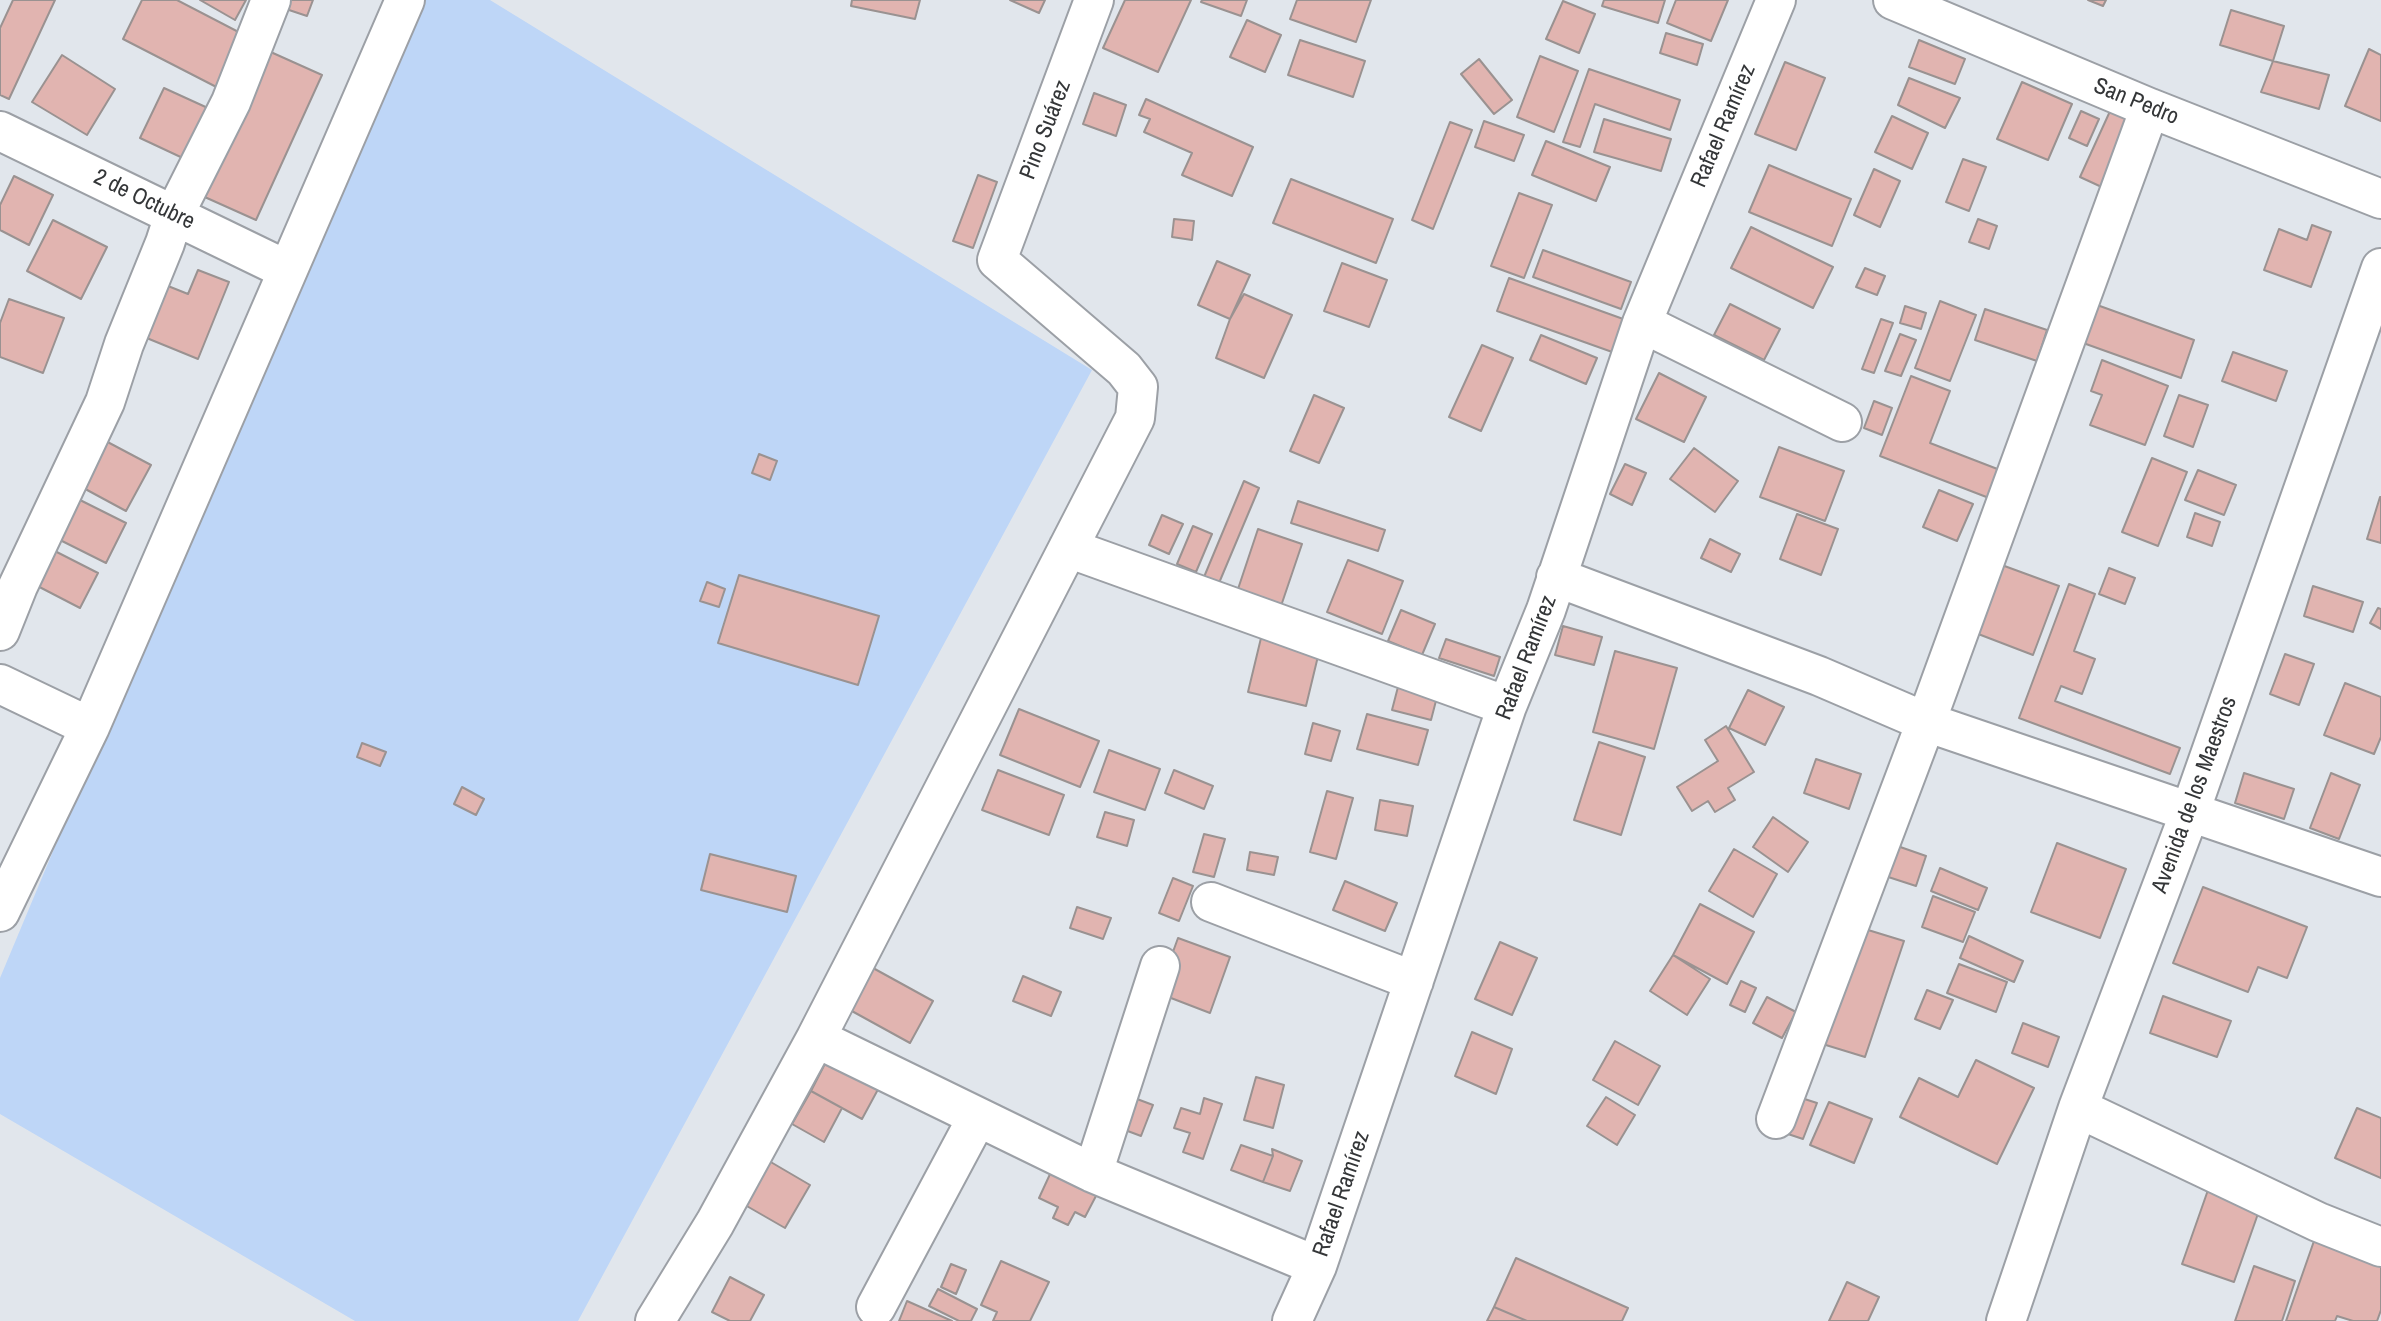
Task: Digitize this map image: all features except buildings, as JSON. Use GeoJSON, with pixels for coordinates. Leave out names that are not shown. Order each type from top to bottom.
{"type":"FeatureCollection","features":[{"type":"Feature","properties":{"kind":"street"},"geometry":{"type":"LineString","coordinates":[[0,631],[18,586],[105,402],[124,344],[174,215],[231,102],[271,0]]}},
{"type":"Feature","properties":{"kind":"street"},"geometry":{"type":"LineString","coordinates":[[0,912],[90,727],[405,0]]}},
{"type":"Feature","properties":{"kind":"street","name":"Pino Suárez"},"geometry":{"type":"LineString","coordinates":[[1068,548],[1135,418],[1138,387],[1124,369],[997,260],[1094,0]]}},
{"type":"Feature","properties":{"kind":"street","name":"Rafael Ramírez"},"geometry":{"type":"LineString","coordinates":[[1292,1321],[1317,1266],[1507,706],[1546,610],[1642,323],[1776,0]]}},
{"type":"Feature","properties":{"kind":"street","name":"San Pedro"},"geometry":{"type":"LineString","coordinates":[[1894,0],[2150,108],[2381,199]]}},
{"type":"Feature","properties":{"kind":"street"},"geometry":{"type":"LineString","coordinates":[[1776,1119],[1926,722],[2150,108]]}},
{"type":"Feature","properties":{"kind":"street","name":"2 de Octubre"},"geometry":{"type":"LineString","coordinates":[[0,131],[287,270]]}},
{"type":"Feature","properties":{"kind":"street","name":"Avenida de los Maestros"},"geometry":{"type":"LineString","coordinates":[[2006,1321],[2078,1108],[2190,812],[2381,268]]}},
{"type":"Feature","properties":{"kind":"street"},"geometry":{"type":"LineString","coordinates":[[1642,323],[1842,422]]}},
{"type":"Feature","properties":{"kind":"street"},"geometry":{"type":"LineString","coordinates":[[655,1321],[715,1223],[816,1038],[1068,548],[1507,706]]}},
{"type":"Feature","properties":{"kind":"street"},"geometry":{"type":"LineString","coordinates":[[1556,577],[1819,676],[1926,722],[2381,877]]}},
{"type":"Feature","properties":{"kind":"street"},"geometry":{"type":"LineString","coordinates":[[0,684],[90,727]]}},
{"type":"Feature","properties":{"kind":"street"},"geometry":{"type":"LineString","coordinates":[[1211,902],[1414,982]]}},
{"type":"Feature","properties":{"kind":"street"},"geometry":{"type":"LineString","coordinates":[[1093,1174],[1160,966]]}},
{"type":"Feature","properties":{"kind":"street"},"geometry":{"type":"LineString","coordinates":[[816,1038],[1093,1174],[1317,1266]]}},
{"type":"Feature","properties":{"kind":"street"},"geometry":{"type":"LineString","coordinates":[[2078,1108],[2318,1222],[2381,1247]]}},
{"type":"Feature","properties":{"kind":"street"},"geometry":{"type":"LineString","coordinates":[[876,1307],[978,1118]]}},
{"type":"Feature","properties":{"kind":"shaded area"},"geometry":{"type":"Polygon","coordinates":[[[409,0],[490,0],[1092,370],[578,1321],[355,1321],[0,1114],[0,978],[409,0]]]}}]}
